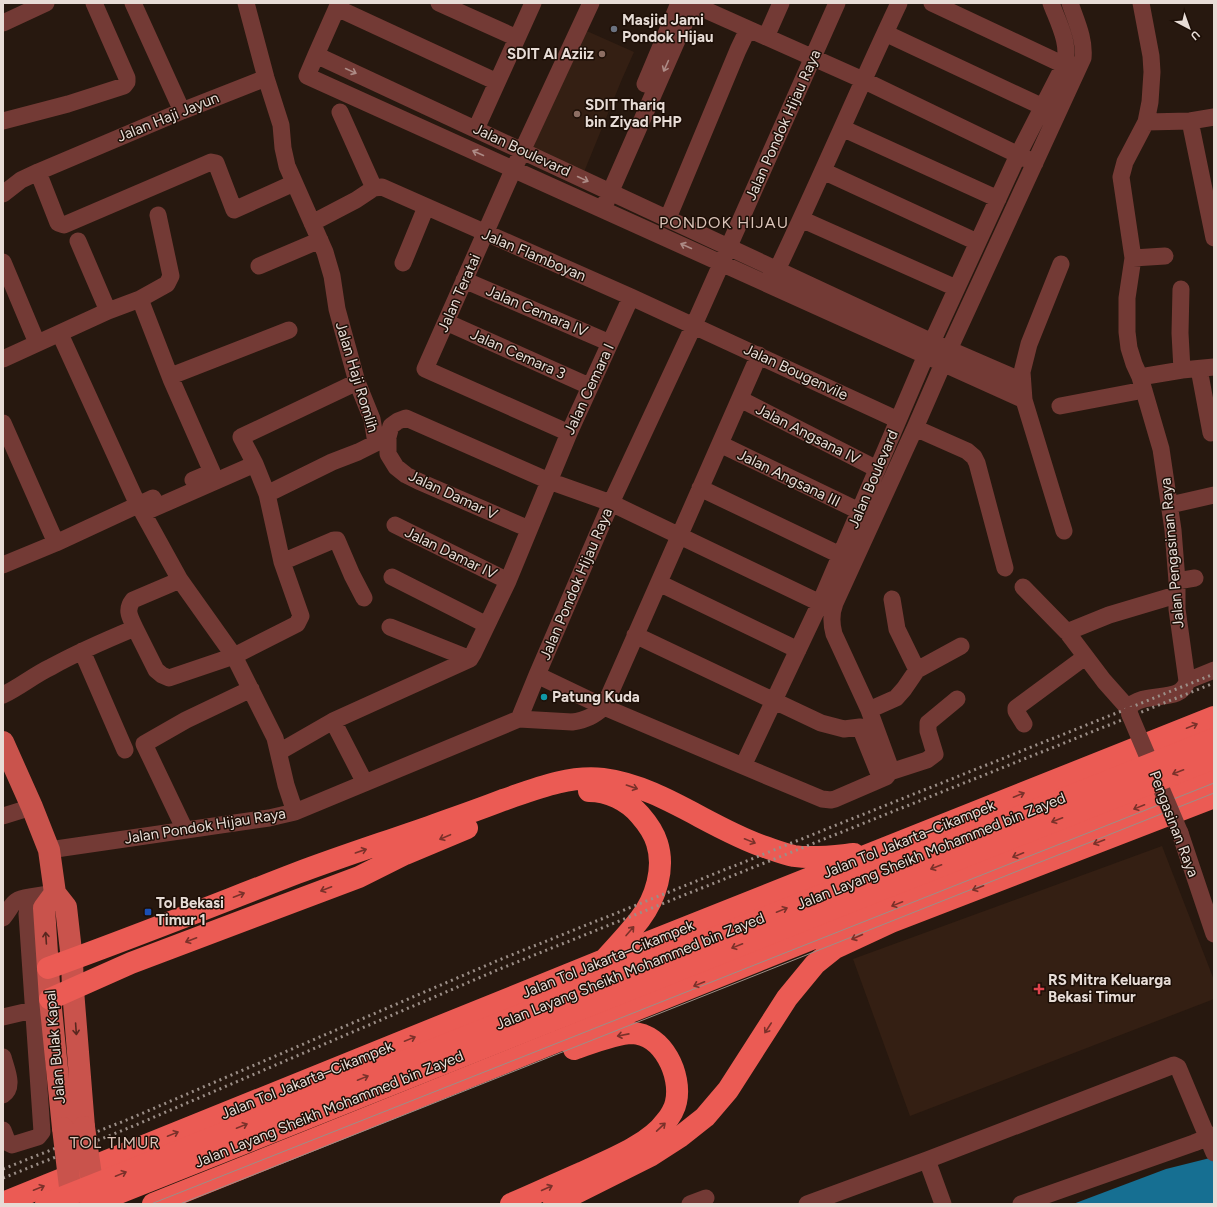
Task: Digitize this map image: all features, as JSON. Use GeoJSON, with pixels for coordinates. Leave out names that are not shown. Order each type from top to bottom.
{"type":"FeatureCollection","features":[{"type":"Feature","properties":{"kind":"highway","name":"Jalan Tol Jakarta–Cikampek"},"geometry":{"type":"LineString","coordinates":[[3,1203],[604,960],[1214,717]]}},
{"type":"Feature","properties":{"kind":"highway","name":"Jalan Layang Sheikh Mohammed bin Zayed"},"geometry":{"type":"LineString","coordinates":[[46,1204],[1214,739]]}},
{"type":"Feature","properties":{"kind":"highway","name":"Jalan Layang Sheikh Mohammed bin Zayed"},"geometry":{"type":"LineString","coordinates":[[91,1204],[892,884],[1214,758]]}},
{"type":"Feature","properties":{"kind":"highway"},"geometry":{"type":"LineString","coordinates":[[153,1204],[1214,777]]}},
{"type":"Feature","properties":{"kind":"highway"},"geometry":{"type":"LineString","coordinates":[[48,968],[124,941],[150,929],[300,872],[520,794],[565,781],[603,779],[627,785],[672,802],[730,833],[755,844],[792,856],[833,856],[879,851]]}},
{"type":"Feature","properties":{"kind":"highway"},"geometry":{"type":"LineString","coordinates":[[42,1005],[131,963],[359,877],[405,854],[524,803],[550,794],[572,790],[598,791],[614,796],[633,808],[646,823],[657,842],[660,856],[658,884],[650,904],[641,918],[604,960]]}},
{"type":"Feature","properties":{"kind":"highway"},"geometry":{"type":"LineString","coordinates":[[554,1204],[650,1156],[682,1136],[705,1117],[728,1090],[787,998],[815,964],[835,948],[891,922],[1214,797]]}},
{"type":"Feature","properties":{"kind":"highway"},"geometry":{"type":"LineString","coordinates":[[124,941],[131,963]]}},
{"type":"Feature","properties":{"kind":"highway"},"geometry":{"type":"LineString","coordinates":[[231,1173],[250,1170],[596,1041],[632,1033],[647,1036],[659,1045],[673,1070],[677,1092],[676,1104],[666,1122],[649,1138],[621,1155],[511,1204]]}},
{"type":"Feature","properties":{"kind":"main road","name":"Jalan Bulak Kapal"},"geometry":{"type":"LineString","coordinates":[[3,742],[32,807],[49,850],[55,893],[66,907],[72,960],[73,990],[72,1204]]}},
{"type":"Feature","properties":{"kind":"main road","name":"Jalan Bulak Kapal"},"geometry":{"type":"LineString","coordinates":[[55,893],[44,908],[48,968],[42,1005],[73,1128],[95,1204]]}},
{"type":"Feature","properties":{"kind":"street"},"geometry":{"type":"LineString","coordinates":[[3,23],[46,3]]}},
{"type":"Feature","properties":{"kind":"street"},"geometry":{"type":"LineString","coordinates":[[3,121],[68,104],[124,86],[127,82],[127,78],[94,3]]}},
{"type":"Feature","properties":{"kind":"street"},"geometry":{"type":"LineString","coordinates":[[133,3],[182,111]]}},
{"type":"Feature","properties":{"kind":"street"},"geometry":{"type":"LineString","coordinates":[[246,3],[266,78]]}},
{"type":"Feature","properties":{"kind":"street"},"geometry":{"type":"LineString","coordinates":[[438,3],[517,38]]}},
{"type":"Feature","properties":{"kind":"street"},"geometry":{"type":"LineString","coordinates":[[476,129],[533,3]]}},
{"type":"Feature","properties":{"kind":"street","name":"Jalan Teratai"},"geometry":{"type":"LineString","coordinates":[[569,433],[425,369],[514,169],[591,3]]}},
{"type":"Feature","properties":{"kind":"street"},"geometry":{"type":"LineString","coordinates":[[766,37],[781,3]]}},
{"type":"Feature","properties":{"kind":"street","name":"Jalan Pondok Hijau Raya"},"geometry":{"type":"LineString","coordinates":[[49,850],[269,818],[295,812],[519,719],[611,503],[694,325],[837,3]]}},
{"type":"Feature","properties":{"kind":"street"},"geometry":{"type":"LineString","coordinates":[[777,270],[823,171],[862,80],[899,3]]}},
{"type":"Feature","properties":{"kind":"street"},"geometry":{"type":"LineString","coordinates":[[932,3],[1064,65],[1067,52],[1051,3]]}},
{"type":"Feature","properties":{"kind":"street"},"geometry":{"type":"LineString","coordinates":[[885,776],[890,766],[869,710],[834,634],[832,612],[916,428],[946,356],[1082,58],[1084,49],[1081,35],[1070,3]]}},
{"type":"Feature","properties":{"kind":"street","name":"Jalan Pengasinan Raya"},"geometry":{"type":"LineString","coordinates":[[1141,3],[1151,56],[1152,72],[1150,102],[1146,122],[1126,162],[1121,177],[1134,258],[1127,298],[1127,332],[1129,348],[1142,384],[1161,449],[1175,547],[1177,610],[1187,681]]}},
{"type":"Feature","properties":{"kind":"street"},"geometry":{"type":"LineString","coordinates":[[599,208],[687,4],[748,29],[862,80],[1035,163]]}},
{"type":"Feature","properties":{"kind":"street"},"geometry":{"type":"LineString","coordinates":[[316,54],[338,5],[497,82]]}},
{"type":"Feature","properties":{"kind":"street"},"geometry":{"type":"LineString","coordinates":[[668,218],[748,29]]}},
{"type":"Feature","properties":{"kind":"street"},"geometry":{"type":"LineString","coordinates":[[885,33],[1043,107]]}},
{"type":"Feature","properties":{"kind":"street","name":"Jalan Boulevard"},"geometry":{"type":"LineString","coordinates":[[316,54],[728,246],[929,349],[794,296],[722,262],[307,76],[316,54]]}},
{"type":"Feature","properties":{"kind":"street","name":"Jalan Boulevard"},"geometry":{"type":"LineString","coordinates":[[743,766],[820,603],[898,420],[977,242],[1018,155],[1064,65]]}},
{"type":"Feature","properties":{"kind":"street","name":"Jalan Haji Jayun"},"geometry":{"type":"LineString","coordinates":[[3,194],[22,180],[38,172],[182,111],[266,78]]}},
{"type":"Feature","properties":{"kind":"street","name":"Jalan Haji Romlih"},"geometry":{"type":"LineString","coordinates":[[266,78],[281,126],[283,148],[287,166],[325,252],[332,276],[337,309],[357,382],[372,419],[376,443],[332,462],[267,494]]}},
{"type":"Feature","properties":{"kind":"street"},"geometry":{"type":"LineString","coordinates":[[312,223],[356,200],[374,188],[340,112]]}},
{"type":"Feature","properties":{"kind":"street"},"geometry":{"type":"LineString","coordinates":[[1146,122],[1190,121],[1214,117]]}},
{"type":"Feature","properties":{"kind":"street"},"geometry":{"type":"LineString","coordinates":[[1190,121],[1214,238]]}},
{"type":"Feature","properties":{"kind":"street"},"geometry":{"type":"LineString","coordinates":[[842,128],[998,199]]}},
{"type":"Feature","properties":{"kind":"street"},"geometry":{"type":"LineString","coordinates":[[38,172],[58,223],[61,225],[211,162],[216,163],[234,210],[294,184]]}},
{"type":"Feature","properties":{"kind":"street"},"geometry":{"type":"LineString","coordinates":[[823,171],[977,242]]}},
{"type":"Feature","properties":{"kind":"street","name":"Jalan Flamboyan"},"geometry":{"type":"LineString","coordinates":[[374,188],[382,187],[694,325]]}},
{"type":"Feature","properties":{"kind":"street"},"geometry":{"type":"LineString","coordinates":[[403,263],[426,207]]}},
{"type":"Feature","properties":{"kind":"street"},"geometry":{"type":"LineString","coordinates":[[3,359],[108,311],[140,299],[167,284],[171,276],[158,215]]}},
{"type":"Feature","properties":{"kind":"street"},"geometry":{"type":"LineString","coordinates":[[801,219],[956,288]]}},
{"type":"Feature","properties":{"kind":"street"},"geometry":{"type":"LineString","coordinates":[[258,266],[320,240]]}},
{"type":"Feature","properties":{"kind":"street"},"geometry":{"type":"LineString","coordinates":[[78,241],[108,311]]}},
{"type":"Feature","properties":{"kind":"street"},"geometry":{"type":"LineString","coordinates":[[1134,258],[1165,256]]}},
{"type":"Feature","properties":{"kind":"street"},"geometry":{"type":"LineString","coordinates":[[3,262],[37,343]]}},
{"type":"Feature","properties":{"kind":"street"},"geometry":{"type":"LineString","coordinates":[[1061,264],[1029,344],[1022,372],[1022,381],[1024,400],[1064,531]]}},
{"type":"Feature","properties":{"kind":"street","name":"Jalan Cemara IV"},"geometry":{"type":"LineString","coordinates":[[464,280],[610,342]]}},
{"type":"Feature","properties":{"kind":"street"},"geometry":{"type":"LineString","coordinates":[[1181,290],[1180,333],[1198,369],[1211,433]]}},
{"type":"Feature","properties":{"kind":"street","name":"Jalan Cemara I"},"geometry":{"type":"LineString","coordinates":[[470,659],[508,581],[569,433],[631,297]]}},
{"type":"Feature","properties":{"kind":"street"},"geometry":{"type":"LineString","coordinates":[[3,565],[56,543],[212,472],[140,299]]}},
{"type":"Feature","properties":{"kind":"street","name":"Jalan Cemara 3"},"geometry":{"type":"LineString","coordinates":[[446,322],[590,386]]}},
{"type":"Feature","properties":{"kind":"street","name":"Jalan Bougenvile"},"geometry":{"type":"LineString","coordinates":[[694,325],[898,420]]}},
{"type":"Feature","properties":{"kind":"street"},"geometry":{"type":"LineString","coordinates":[[171,376],[289,330]]}},
{"type":"Feature","properties":{"kind":"street"},"geometry":{"type":"LineString","coordinates":[[60,334],[138,505]]}},
{"type":"Feature","properties":{"kind":"street"},"geometry":{"type":"LineString","coordinates":[[929,349],[1022,381]]}},
{"type":"Feature","properties":{"kind":"street"},"geometry":{"type":"LineString","coordinates":[[519,719],[572,722],[581,721],[595,715],[604,707],[759,355]]}},
{"type":"Feature","properties":{"kind":"street"},"geometry":{"type":"LineString","coordinates":[[946,356],[1024,400]]}},
{"type":"Feature","properties":{"kind":"street"},"geometry":{"type":"LineString","coordinates":[[1060,406],[1198,369]]}},
{"type":"Feature","properties":{"kind":"street"},"geometry":{"type":"LineString","coordinates":[[180,580],[133,600],[129,605],[129,613],[135,628],[156,670],[169,678],[234,656],[297,624],[301,616],[282,562],[267,494],[255,464],[241,437],[357,382]]}},
{"type":"Feature","properties":{"kind":"street","name":"Jalan Angsana IV"},"geometry":{"type":"LineString","coordinates":[[740,399],[877,469]]}},
{"type":"Feature","properties":{"kind":"street","name":"Jalan Damar V"},"geometry":{"type":"LineString","coordinates":[[529,529],[406,475],[396,467],[388,454],[388,437],[391,426],[406,418],[549,481]]}},
{"type":"Feature","properties":{"kind":"street"},"geometry":{"type":"LineString","coordinates":[[3,423],[56,543]]}},
{"type":"Feature","properties":{"kind":"street"},"geometry":{"type":"LineString","coordinates":[[916,428],[961,448],[974,457],[977,463],[1005,568]]}},
{"type":"Feature","properties":{"kind":"street","name":"Jalan Angsana III"},"geometry":{"type":"LineString","coordinates":[[720,444],[859,511]]}},
{"type":"Feature","properties":{"kind":"street"},"geometry":{"type":"LineString","coordinates":[[255,464],[143,513],[180,580],[234,656],[251,689],[275,738],[286,785],[295,812]]}},
{"type":"Feature","properties":{"kind":"street"},"geometry":{"type":"LineString","coordinates":[[549,481],[611,503],[820,603]]}},
{"type":"Feature","properties":{"kind":"street"},"geometry":{"type":"LineString","coordinates":[[700,488],[840,555]]}},
{"type":"Feature","properties":{"kind":"street"},"geometry":{"type":"LineString","coordinates":[[1170,505],[1214,495]]}},
{"type":"Feature","properties":{"kind":"street","name":"Jalan Damar IV"},"geometry":{"type":"LineString","coordinates":[[395,525],[508,581]]}},
{"type":"Feature","properties":{"kind":"street"},"geometry":{"type":"LineString","coordinates":[[282,562],[337,540],[364,598]]}},
{"type":"Feature","properties":{"kind":"street"},"geometry":{"type":"LineString","coordinates":[[392,577],[486,625]]}},
{"type":"Feature","properties":{"kind":"street"},"geometry":{"type":"LineString","coordinates":[[1067,632],[1176,588],[1195,578]]}},
{"type":"Feature","properties":{"kind":"street"},"geometry":{"type":"LineString","coordinates":[[659,583],[798,650]]}},
{"type":"Feature","properties":{"kind":"street","name":"Pengasinan Raya"},"geometry":{"type":"LineString","coordinates":[[1023,587],[1067,632],[1129,712],[1180,833],[1214,934]]}},
{"type":"Feature","properties":{"kind":"street"},"geometry":{"type":"LineString","coordinates":[[892,599],[897,629],[917,670]]}},
{"type":"Feature","properties":{"kind":"street"},"geometry":{"type":"LineString","coordinates":[[390,627],[470,659]]}},
{"type":"Feature","properties":{"kind":"street"},"geometry":{"type":"LineString","coordinates":[[3,695],[49,668],[82,651],[135,628]]}},
{"type":"Feature","properties":{"kind":"street"},"geometry":{"type":"LineString","coordinates":[[635,635],[821,723],[844,729],[860,728],[885,776]]}},
{"type":"Feature","properties":{"kind":"street"},"geometry":{"type":"LineString","coordinates":[[869,710],[896,698],[917,670],[962,646]]}},
{"type":"Feature","properties":{"kind":"street"},"geometry":{"type":"LineString","coordinates":[[82,651],[125,750]]}},
{"type":"Feature","properties":{"kind":"street"},"geometry":{"type":"LineString","coordinates":[[1024,724],[1016,711],[1016,708],[1085,657]]}},
{"type":"Feature","properties":{"kind":"street"},"geometry":{"type":"LineString","coordinates":[[279,752],[333,721],[470,659]]}},
{"type":"Feature","properties":{"kind":"street"},"geometry":{"type":"LineString","coordinates":[[1129,712],[1140,700],[1177,694],[1185,688],[1187,681],[1214,670]]}},
{"type":"Feature","properties":{"kind":"street"},"geometry":{"type":"LineString","coordinates":[[537,675],[604,707],[822,800],[835,799],[885,776],[926,760],[935,754],[928,731],[928,723],[956,699]]}},
{"type":"Feature","properties":{"kind":"street"},"geometry":{"type":"LineString","coordinates":[[185,830],[144,744],[186,720],[251,689]]}},
{"type":"Feature","properties":{"kind":"street"},"geometry":{"type":"LineString","coordinates":[[333,721],[365,783]]}},
{"type":"Feature","properties":{"kind":"street"},"geometry":{"type":"LineString","coordinates":[[3,816],[32,807]]}},
{"type":"Feature","properties":{"kind":"street"},"geometry":{"type":"LineString","coordinates":[[3,918],[12,903],[21,898],[55,893]]}},
{"type":"Feature","properties":{"kind":"street"},"geometry":{"type":"LineString","coordinates":[[3,1130],[7,1141],[12,1145],[38,1137],[42,1132],[42,1005],[28,914],[30,897]]}},
{"type":"Feature","properties":{"kind":"street"},"geometry":{"type":"LineString","coordinates":[[3,1017],[42,1005]]}},
{"type":"Feature","properties":{"kind":"street"},"geometry":{"type":"LineString","coordinates":[[3,1057],[10,1083],[8,1089],[3,1095]]}},
{"type":"Feature","properties":{"kind":"street"},"geometry":{"type":"LineString","coordinates":[[807,1204],[927,1160],[1174,1065],[1178,1067],[1212,1142],[1021,1204]]}},
{"type":"Feature","properties":{"kind":"street"},"geometry":{"type":"LineString","coordinates":[[927,1160],[943,1204]]}},
{"type":"Feature","properties":{"kind":"street"},"geometry":{"type":"LineString","coordinates":[[690,1204],[706,1198]]}},
{"type":"Feature","properties":{"kind":"shaded area","name":"SDIT Thariq bin Ziyad PHP"},"geometry":{"type":"Polygon","coordinates":[[[580,28],[634,52],[584,172],[532,150],[580,28]]]}},
{"type":"Feature","properties":{"kind":"shaded area","name":"RS Mitra Keluarga Bekasi Timur"},"geometry":{"type":"Polygon","coordinates":[[[1162,846],[1214,980],[1214,999],[910,1116],[853,959],[1162,846]]]}},
{"type":"Feature","properties":{"kind":"water"},"geometry":{"type":"Polygon","coordinates":[[[1214,1157],[1214,1203],[1212,1204],[1073,1204],[1166,1169],[1214,1157]]]}},
{"type":"Feature","properties":{"kind":"tram line"},"geometry":{"type":"LineString","coordinates":[[151,1204],[1214,783]]}},
{"type":"Feature","properties":{"kind":"tram line"},"geometry":{"type":"LineString","coordinates":[[180,1204],[1214,793]]}},
{"type":"Feature","properties":{"kind":"railway"},"geometry":{"type":"LineString","coordinates":[[3,1169],[129,1119],[499,960],[1214,674]]}},
{"type":"Feature","properties":{"kind":"railway"},"geometry":{"type":"LineString","coordinates":[[3,1178],[131,1127],[502,968],[1214,683]]}},
{"type":"Feature","properties":{"kind":"place","name":"Masjid Jami Pondok Hijau"},"geometry":{"type":"Point","coordinates":[614,29]}},
{"type":"Feature","properties":{"kind":"place","name":"SDIT Al Aziiz"},"geometry":{"type":"Point","coordinates":[602,54]}},
{"type":"Feature","properties":{"kind":"place","name":"SDIT Thariq bin Ziyad PHP"},"geometry":{"type":"Point","coordinates":[577,114]}},
{"type":"Feature","properties":{"kind":"place","name":"Patung Kuda"},"geometry":{"type":"Point","coordinates":[544,697]}},
{"type":"Feature","properties":{"kind":"place","name":"Tol Bekasi Timur 1"},"geometry":{"type":"Point","coordinates":[148,912]}},
{"type":"Feature","properties":{"kind":"place","name":"RS Mitra Keluarga Bekasi Timur"},"geometry":{"type":"Point","coordinates":[1039,989]}},
{"type":"Feature","properties":{"kind":"district","name":"PONDOK HIJAU"},"geometry":{"type":"Point","coordinates":[724,222]}},
{"type":"Feature","properties":{"kind":"district","name":"TOL TIMUR"},"geometry":{"type":"Point","coordinates":[115,1142]}}]}
